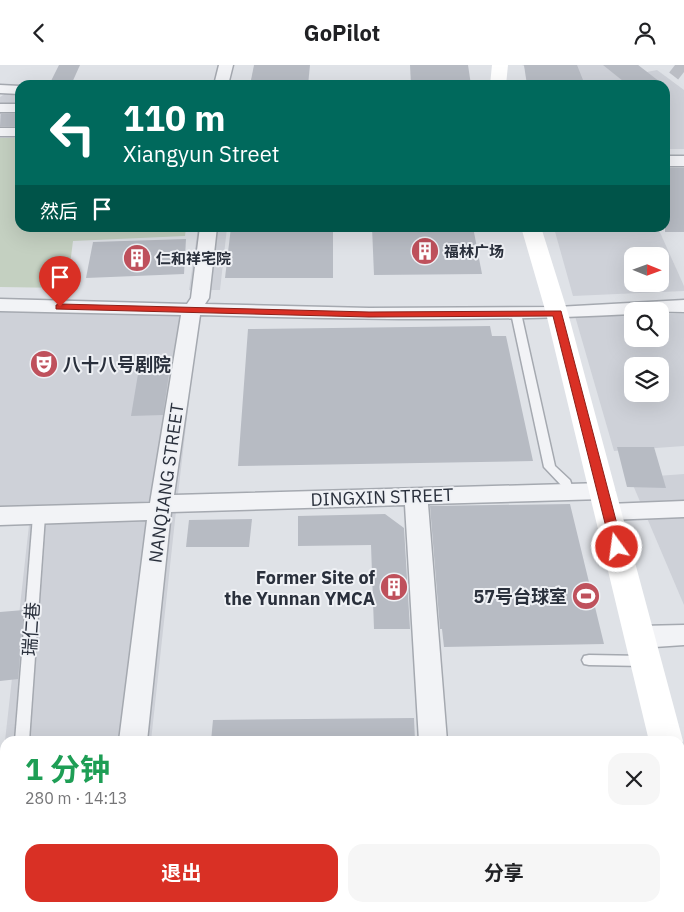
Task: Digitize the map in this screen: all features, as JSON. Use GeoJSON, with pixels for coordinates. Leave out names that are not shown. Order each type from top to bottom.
{"type":"FeatureCollection","features":[{"type":"Feature","properties":{"kind":"street"},"geometry":{"type":"LineString","coordinates":[[222,80],[226,65]]}},
{"type":"Feature","properties":{"kind":"street"},"geometry":{"type":"LineString","coordinates":[[498,80],[500,65]]}},
{"type":"Feature","properties":{"kind":"street"},"geometry":{"type":"LineString","coordinates":[[0,89],[15,90]]}},
{"type":"Feature","properties":{"kind":"street"},"geometry":{"type":"LineString","coordinates":[[0,109],[15,109]]}},
{"type":"Feature","properties":{"kind":"street"},"geometry":{"type":"LineString","coordinates":[[0,132],[15,132]]}},
{"type":"Feature","properties":{"kind":"street"},"geometry":{"type":"LineString","coordinates":[[670,161],[683,161]]}},
{"type":"Feature","properties":{"kind":"street","name":"NANQIANG STREET"},"geometry":{"type":"LineString","coordinates":[[135,736],[161,507],[191,311],[200,298],[208,232]]}},
{"type":"Feature","properties":{"kind":"street"},"geometry":{"type":"LineString","coordinates":[[533,232],[557,313],[665,736]]}},
{"type":"Feature","properties":{"kind":"street"},"geometry":{"type":"LineString","coordinates":[[1,309],[369,314],[557,313],[684,306]]}},
{"type":"Feature","properties":{"kind":"street","name":"DINGXIN STREET"},"geometry":{"type":"LineString","coordinates":[[0,516],[39,517],[161,507],[416,496],[568,492],[605,501],[684,509]]}},
{"type":"Feature","properties":{"kind":"street"},"geometry":{"type":"LineString","coordinates":[[416,496],[434,736]]}},
{"type":"Feature","properties":{"kind":"street"},"geometry":{"type":"LineString","coordinates":[[643,649],[684,635]]}},
{"type":"Feature","properties":{"kind":"lane"},"geometry":{"type":"LineString","coordinates":[[516,313],[550,467],[566,483],[568,492]]}},
{"type":"Feature","properties":{"kind":"lane","name":"瑞仁巷"},"geometry":{"type":"LineString","coordinates":[[22,736],[39,517]]}},
{"type":"Feature","properties":{"kind":"lane"},"geometry":{"type":"LineString","coordinates":[[589,660],[643,649]]}},
{"type":"Feature","properties":{"kind":"shaded area"},"geometry":{"type":"Polygon","coordinates":[[[522,65],[638,65],[647,72],[657,70],[684,90],[684,149],[670,149],[670,80],[529,80],[522,65]]]}},
{"type":"Feature","properties":{"kind":"shaded area"},"geometry":{"type":"Polygon","coordinates":[[[15,88],[15,136],[0,136],[0,97],[15,88]]]}},
{"type":"Feature","properties":{"kind":"shaded area"},"geometry":{"type":"Polygon","coordinates":[[[197,232],[227,232],[220,290],[189,290],[197,232]]]}},
{"type":"Feature","properties":{"kind":"shaded area"},"geometry":{"type":"Polygon","coordinates":[[[555,232],[660,232],[667,247],[624,247],[624,293],[640,293],[573,296],[555,232]]]}},
{"type":"Feature","properties":{"kind":"shaded area"},"geometry":{"type":"Polygon","coordinates":[[[669,253],[684,286],[684,291],[669,292],[669,253]]]}},
{"type":"Feature","properties":{"kind":"shaded area"},"geometry":{"type":"Polygon","coordinates":[[[0,309],[199,315],[178,494],[548,485],[552,502],[176,511],[152,736],[6,736],[29,525],[0,525],[0,309]]]}},
{"type":"Feature","properties":{"kind":"shaded area"},"geometry":{"type":"Polygon","coordinates":[[[669,314],[684,314],[684,446],[614,451],[575,316],[624,315],[624,347],[669,347],[669,314]]]}},
{"type":"Feature","properties":{"kind":"shaded area"},"geometry":{"type":"Polygon","coordinates":[[[684,474],[684,605],[630,478],[684,474]]]}},
{"type":"Feature","properties":{"kind":"green space"},"geometry":{"type":"Polygon","coordinates":[[[0,138],[15,138],[15,232],[186,232],[185,236],[73,241],[67,288],[0,287],[0,138]]]}},
{"type":"Feature","properties":{"kind":"building"},"geometry":{"type":"Polygon","coordinates":[[[59,65],[80,65],[73,80],[52,80],[59,65]]]}},
{"type":"Feature","properties":{"kind":"building"},"geometry":{"type":"Polygon","coordinates":[[[254,65],[310,65],[308,80],[251,80],[254,65]]]}},
{"type":"Feature","properties":{"kind":"building"},"geometry":{"type":"Polygon","coordinates":[[[410,65],[468,65],[470,80],[411,80],[410,65]]]}},
{"type":"Feature","properties":{"kind":"building"},"geometry":{"type":"Polygon","coordinates":[[[524,65],[577,65],[583,80],[526,80],[524,65]]]}},
{"type":"Feature","properties":{"kind":"building"},"geometry":{"type":"Polygon","coordinates":[[[603,65],[638,65],[658,80],[622,80],[603,65]]]}},
{"type":"Feature","properties":{"kind":"building"},"geometry":{"type":"Polygon","coordinates":[[[1,114],[15,114],[15,126],[0,126],[1,114]]]}},
{"type":"Feature","properties":{"kind":"building"},"geometry":{"type":"Polygon","coordinates":[[[670,168],[684,168],[684,232],[670,232],[670,168]]]}},
{"type":"Feature","properties":{"kind":"building"},"geometry":{"type":"Polygon","coordinates":[[[230,232],[333,232],[333,278],[225,278],[230,232]]]}},
{"type":"Feature","properties":{"kind":"building","name":"福林广场"},"geometry":{"type":"Polygon","coordinates":[[[372,232],[474,232],[482,274],[374,275],[372,232]]]}},
{"type":"Feature","properties":{"kind":"building","name":"仁和祥宅院"},"geometry":{"type":"Polygon","coordinates":[[[186,239],[184,274],[86,278],[93,242],[186,239]]]}},
{"type":"Feature","properties":{"kind":"building"},"geometry":{"type":"Polygon","coordinates":[[[490,326],[492,336],[506,336],[533,461],[238,466],[248,329],[490,326]]]}},
{"type":"Feature","properties":{"kind":"building"},"geometry":{"type":"Polygon","coordinates":[[[138,374],[169,374],[163,415],[131,416],[138,374]]]}},
{"type":"Feature","properties":{"kind":"building"},"geometry":{"type":"Polygon","coordinates":[[[617,447],[654,447],[666,488],[627,487],[617,447]]]}},
{"type":"Feature","properties":{"kind":"building"},"geometry":{"type":"Polygon","coordinates":[[[570,504],[604,644],[444,647],[442,629],[440,629],[430,506],[570,504]]]}},
{"type":"Feature","properties":{"kind":"building","name":"Former Site of the Yunnan YMCA"},"geometry":{"type":"Polygon","coordinates":[[[385,514],[404,528],[410,629],[374,629],[371,545],[298,546],[298,516],[385,514]]]}},
{"type":"Feature","properties":{"kind":"building"},"geometry":{"type":"Polygon","coordinates":[[[252,519],[249,547],[186,547],[189,520],[252,519]]]}},
{"type":"Feature","properties":{"kind":"building"},"geometry":{"type":"Polygon","coordinates":[[[24,610],[18,679],[0,681],[0,612],[24,610]]]}},
{"type":"Feature","properties":{"kind":"building"},"geometry":{"type":"Polygon","coordinates":[[[414,718],[415,736],[211,736],[213,720],[414,718]]]}},
{"type":"Feature","properties":{"kind":"tunnel"},"geometry":{"type":"LineString","coordinates":[[675,65],[684,72]]}},
{"type":"Feature","properties":{"kind":"place","name":"福林广场"},"geometry":{"type":"Point","coordinates":[425,251]}},
{"type":"Feature","properties":{"kind":"place","name":"仁和祥宅院"},"geometry":{"type":"Point","coordinates":[137,258]}},
{"type":"Feature","properties":{"kind":"place","name":"八十八号剧院"},"geometry":{"type":"Point","coordinates":[44,364]}},
{"type":"Feature","properties":{"kind":"place","name":"Former Site of the Yunnan YMCA"},"geometry":{"type":"Point","coordinates":[394,587]}},
{"type":"Feature","properties":{"kind":"place","name":"57号台球室"},"geometry":{"type":"Point","coordinates":[586,596]}},
{"type":"Feature","properties":{"kind":"route"},"geometry":{"type":"LineString","coordinates":[[60,307],[369,314],[557,313],[617,547]]}}]}
